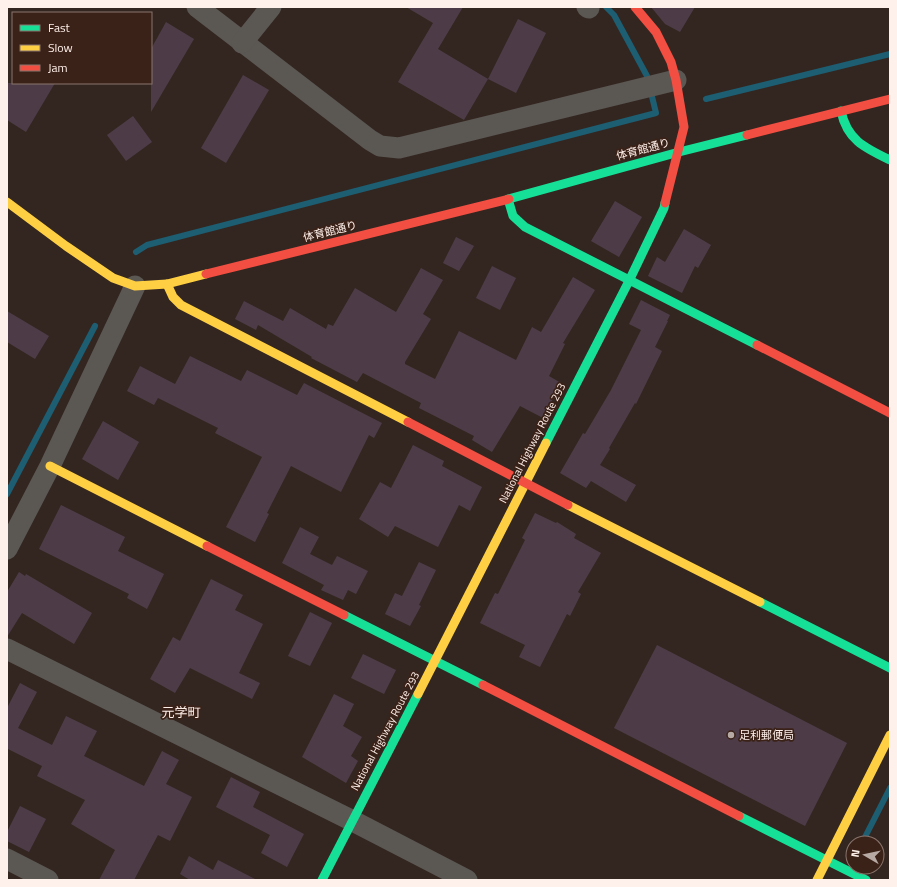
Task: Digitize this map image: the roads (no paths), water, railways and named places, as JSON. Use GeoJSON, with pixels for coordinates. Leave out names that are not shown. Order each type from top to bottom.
{"type":"FeatureCollection","features":[{"type":"Feature","properties":{"kind":"main road","name":"National Highway Route 293"},"geometry":{"type":"LineString","coordinates":[[322,880],[351,820],[435,661],[629,281],[664,208],[684,127],[676,80],[671,62],[656,32],[636,7]]}},
{"type":"Feature","properties":{"kind":"main road","name":"体育館通り"},"geometry":{"type":"LineString","coordinates":[[7,202],[88,262],[114,278],[135,286],[167,284],[508,199],[679,152],[890,99]]}},
{"type":"Feature","properties":{"kind":"main road"},"geometry":{"type":"LineString","coordinates":[[841,111],[845,127],[852,138],[890,160]]}},
{"type":"Feature","properties":{"kind":"main road"},"geometry":{"type":"LineString","coordinates":[[508,199],[514,216],[525,227],[890,413]]}},
{"type":"Feature","properties":{"kind":"main road"},"geometry":{"type":"LineString","coordinates":[[167,284],[173,297],[181,305],[525,483],[890,668]]}},
{"type":"Feature","properties":{"kind":"main road"},"geometry":{"type":"LineString","coordinates":[[50,466],[866,880]]}},
{"type":"Feature","properties":{"kind":"main road"},"geometry":{"type":"LineString","coordinates":[[817,880],[828,861],[890,735]]}},
{"type":"Feature","properties":{"kind":"street"},"geometry":{"type":"LineString","coordinates":[[197,7],[242,43],[380,146],[399,148],[676,80]]}},
{"type":"Feature","properties":{"kind":"street"},"geometry":{"type":"LineString","coordinates":[[242,43],[271,7]]}},
{"type":"Feature","properties":{"kind":"street"},"geometry":{"type":"LineString","coordinates":[[7,549],[50,466],[135,286]]}},
{"type":"Feature","properties":{"kind":"street"},"geometry":{"type":"LineString","coordinates":[[7,649],[351,820],[467,880]]}},
{"type":"Feature","properties":{"kind":"street"},"geometry":{"type":"LineString","coordinates":[[7,859],[48,880]]}},
{"type":"Feature","properties":{"kind":"waterway"},"geometry":{"type":"LineString","coordinates":[[136,252],[147,245],[656,113],[647,76],[614,15],[606,7]]}},
{"type":"Feature","properties":{"kind":"waterway"},"geometry":{"type":"LineString","coordinates":[[706,99],[890,54]]}},
{"type":"Feature","properties":{"kind":"waterway"},"geometry":{"type":"LineString","coordinates":[[7,494],[95,326]]}},
{"type":"Feature","properties":{"kind":"waterway"},"geometry":{"type":"LineString","coordinates":[[866,835],[890,788]]}},
{"type":"Feature","properties":{"kind":"place","name":"足利郵便局"},"geometry":{"type":"Point","coordinates":[731,735]}},
{"type":"Feature","properties":{"kind":"district","name":"元学町"},"geometry":{"type":"Point","coordinates":[181,712]}}]}
